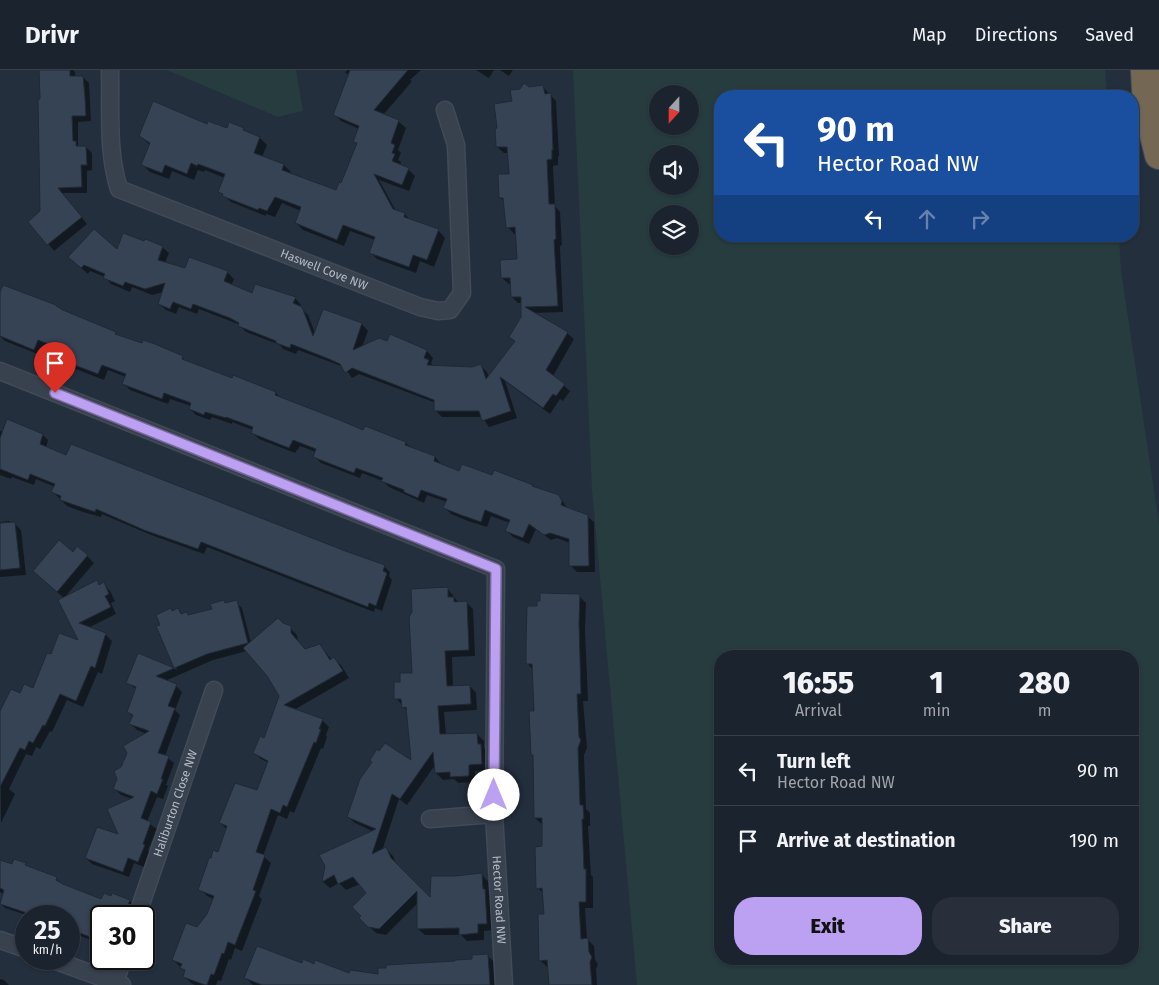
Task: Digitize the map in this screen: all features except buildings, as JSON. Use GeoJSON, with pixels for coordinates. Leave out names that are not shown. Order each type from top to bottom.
{"type":"FeatureCollection","features":[{"type":"Feature","properties":{"kind":"highway"},"geometry":{"type":"LineString","coordinates":[[1145,70],[1148,108],[1159,155]]}},
{"type":"Feature","properties":{"kind":"street","name":"Haswell Cove NW"},"geometry":{"type":"LineString","coordinates":[[110,70],[112,146],[115,176],[119,189],[420,307],[438,311],[450,310],[462,293],[456,145],[445,110]]}},
{"type":"Feature","properties":{"kind":"street","name":"Hector Road NW"},"geometry":{"type":"LineString","coordinates":[[0,371],[496,569],[494,814],[504,985]]}},
{"type":"Feature","properties":{"kind":"street","name":"Haliburton Close NW"},"geometry":{"type":"LineString","coordinates":[[141,905],[214,690]]}},
{"type":"Feature","properties":{"kind":"street"},"geometry":{"type":"LineString","coordinates":[[430,819],[494,814]]}},
{"type":"Feature","properties":{"kind":"street"},"geometry":{"type":"LineString","coordinates":[[0,940],[15,946]]}},
{"type":"Feature","properties":{"kind":"street"},"geometry":{"type":"LineString","coordinates":[[80,970],[117,984],[120,970]]}},
{"type":"Feature","properties":{"kind":"green space"},"geometry":{"type":"Polygon","coordinates":[[[167,70],[296,70],[303,111],[278,117],[167,70]]]}},
{"type":"Feature","properties":{"kind":"green space"},"geometry":{"type":"Polygon","coordinates":[[[573,70],[1105,70],[1107,90],[714,90],[714,242],[1119,242],[1121,271],[1159,523],[1159,985],[637,985],[592,489],[573,70]]]}},
{"type":"Feature","properties":{"kind":"route"},"geometry":{"type":"LineString","coordinates":[[55,393],[496,569],[494,795]]}}]}
